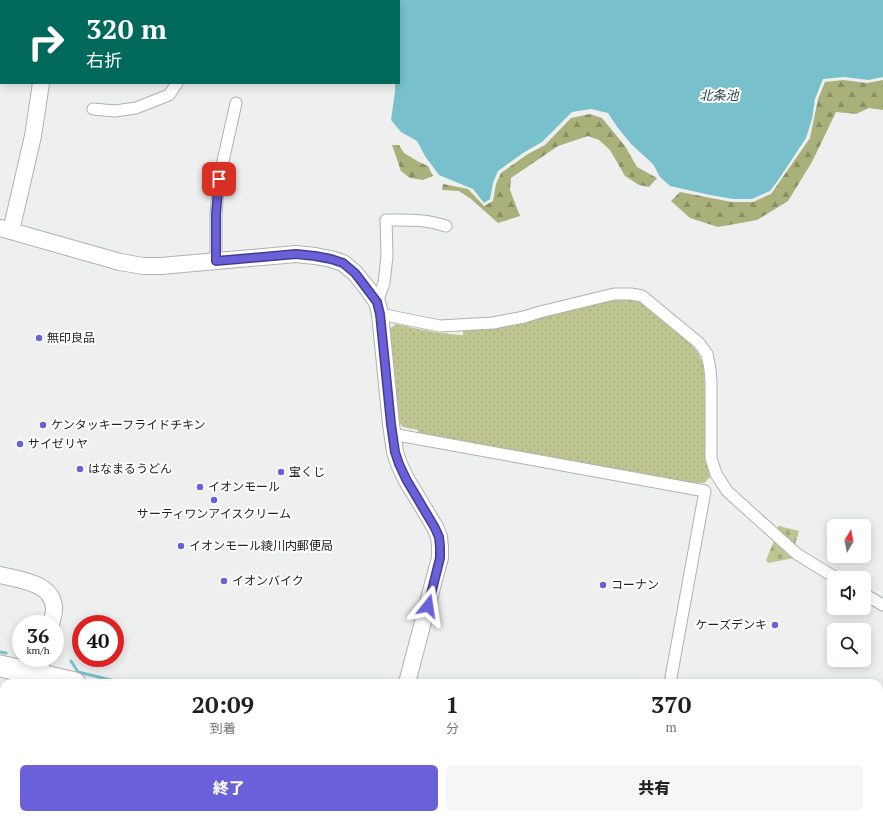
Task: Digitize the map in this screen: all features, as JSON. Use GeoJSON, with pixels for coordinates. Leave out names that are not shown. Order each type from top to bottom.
{"type":"FeatureCollection","features":[{"type":"Feature","properties":{"kind":"highway"},"geometry":{"type":"LineString","coordinates":[[0,666],[39,672],[63,679]]}},
{"type":"Feature","properties":{"kind":"street"},"geometry":{"type":"LineString","coordinates":[[41,84],[33,136],[5,230],[120,262],[143,266],[161,266],[296,254],[331,259],[343,263],[355,273],[378,308],[440,326],[493,323],[524,317],[614,294],[631,294],[642,296],[699,343],[706,354],[711,382],[711,458],[716,474],[728,491],[738,501],[797,554],[827,572]]}},
{"type":"Feature","properties":{"kind":"street"},"geometry":{"type":"LineString","coordinates":[[93,109],[115,111],[136,108],[169,94],[176,84]]}},
{"type":"Feature","properties":{"kind":"street"},"geometry":{"type":"LineString","coordinates":[[216,261],[216,214],[219,179],[236,103]]}},
{"type":"Feature","properties":{"kind":"street"},"geometry":{"type":"LineString","coordinates":[[408,679],[440,558],[440,547],[439,537],[435,528],[406,479],[395,452],[378,308],[384,283],[387,256],[386,220],[419,220],[446,226]]}},
{"type":"Feature","properties":{"kind":"street"},"geometry":{"type":"LineString","coordinates":[[392,434],[705,491],[671,679]]}},
{"type":"Feature","properties":{"kind":"street"},"geometry":{"type":"LineString","coordinates":[[0,575],[30,582],[43,588],[49,593],[52,600],[54,611],[53,615]]}},
{"type":"Feature","properties":{"kind":"street"},"geometry":{"type":"LineString","coordinates":[[871,598],[883,606]]}},
{"type":"Feature","properties":{"kind":"green space"},"geometry":{"type":"Polygon","coordinates":[[[843,80],[867,83],[883,80],[883,110],[869,108],[856,114],[836,112],[812,162],[788,201],[757,220],[718,227],[690,218],[671,201],[680,192],[732,202],[753,202],[771,194],[810,138],[818,99],[825,82],[843,80]]]}},
{"type":"Feature","properties":{"kind":"green space"},"geometry":{"type":"Polygon","coordinates":[[[590,114],[602,118],[625,146],[637,167],[657,178],[649,187],[639,185],[625,176],[610,150],[599,140],[588,136],[558,146],[511,178],[510,190],[520,216],[498,223],[471,199],[459,191],[442,190],[443,184],[468,189],[484,206],[493,201],[496,184],[501,173],[528,154],[545,145],[571,118],[590,114]]]}},
{"type":"Feature","properties":{"kind":"green space"},"geometry":{"type":"Polygon","coordinates":[[[392,145],[399,145],[404,153],[428,166],[433,176],[423,180],[410,178],[401,171],[392,145]]]}},
{"type":"Feature","properties":{"kind":"green space"},"geometry":{"type":"Polygon","coordinates":[[[621,299],[635,300],[646,305],[688,341],[698,353],[704,365],[706,449],[710,477],[704,483],[689,482],[418,433],[418,430],[403,427],[399,422],[389,329],[396,324],[437,332],[463,335],[463,329],[507,326],[621,299]]]}},
{"type":"Feature","properties":{"kind":"green space"},"geometry":{"type":"Polygon","coordinates":[[[779,526],[799,531],[795,545],[776,529],[779,526]]]}},
{"type":"Feature","properties":{"kind":"green space"},"geometry":{"type":"Polygon","coordinates":[[[774,541],[794,558],[768,563],[766,560],[774,541]]]}},
{"type":"Feature","properties":{"kind":"water","name":"北条池"},"geometry":{"type":"Polygon","coordinates":[[[400,0],[883,0],[883,77],[868,80],[844,77],[823,79],[815,99],[812,119],[806,138],[770,191],[752,199],[733,199],[670,186],[660,177],[653,164],[631,144],[608,113],[591,109],[572,112],[542,142],[523,153],[498,171],[493,183],[490,199],[484,203],[473,189],[439,175],[425,156],[417,141],[401,132],[391,120],[395,84],[400,84],[400,0]]]}},
{"type":"Feature","properties":{"kind":"waterway"},"geometry":{"type":"LineString","coordinates":[[0,652],[6,653]]}},
{"type":"Feature","properties":{"kind":"waterway"},"geometry":{"type":"LineString","coordinates":[[71,661],[78,672],[107,679]]}},
{"type":"Feature","properties":{"kind":"place","name":"無印良品"},"geometry":{"type":"Point","coordinates":[39,338]}},
{"type":"Feature","properties":{"kind":"place","name":"ケンタッキーフライドチキン"},"geometry":{"type":"Point","coordinates":[43,425]}},
{"type":"Feature","properties":{"kind":"place","name":"サイゼリヤ"},"geometry":{"type":"Point","coordinates":[20,444]}},
{"type":"Feature","properties":{"kind":"place","name":"はなまるうどん"},"geometry":{"type":"Point","coordinates":[80,469]}},
{"type":"Feature","properties":{"kind":"place","name":"宝くじ"},"geometry":{"type":"Point","coordinates":[281,472]}},
{"type":"Feature","properties":{"kind":"place","name":"イオンモール"},"geometry":{"type":"Point","coordinates":[200,487]}},
{"type":"Feature","properties":{"kind":"place","name":"サーティワンアイスクリーム"},"geometry":{"type":"Point","coordinates":[214,500]}},
{"type":"Feature","properties":{"kind":"place","name":"イオンモール綾川内郵便局"},"geometry":{"type":"Point","coordinates":[181,546]}},
{"type":"Feature","properties":{"kind":"place","name":"イオンバイク"},"geometry":{"type":"Point","coordinates":[224,581]}},
{"type":"Feature","properties":{"kind":"place","name":"コーナン"},"geometry":{"type":"Point","coordinates":[603,585]}},
{"type":"Feature","properties":{"kind":"place","name":"ケーズデンキ"},"geometry":{"type":"Point","coordinates":[775,625]}},
{"type":"Feature","properties":{"kind":"route"},"geometry":{"type":"LineString","coordinates":[[219,179],[216,214],[216,261],[296,254],[331,259],[343,263],[355,273],[377,302],[380,314],[395,452],[406,479],[439,537],[440,558],[428,606]]}}]}
